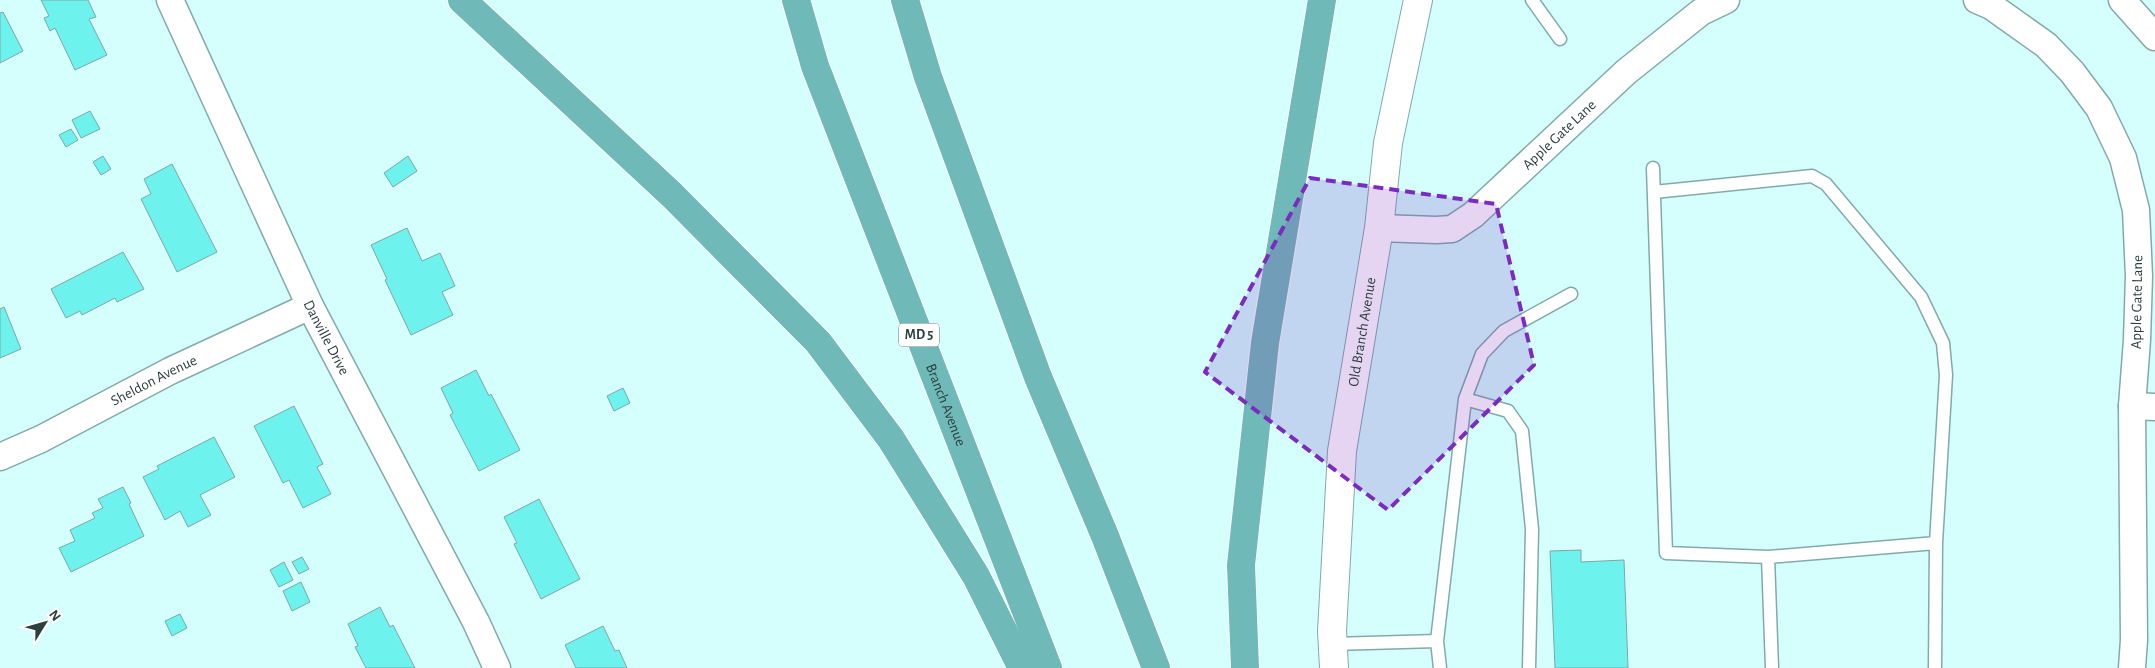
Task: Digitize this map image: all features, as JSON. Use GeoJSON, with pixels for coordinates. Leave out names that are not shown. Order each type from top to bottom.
{"type":"FeatureCollection","features":[{"type":"Feature","properties":{"kind":"highway"},"geometry":{"type":"LineString","coordinates":[[462,0],[672,195],[818,342],[891,439],[976,576],[1022,668]]}},
{"type":"Feature","properties":{"kind":"highway","name":"Branch Avenue"},"geometry":{"type":"LineString","coordinates":[[796,0],[815,66],[1048,668]]}},
{"type":"Feature","properties":{"kind":"highway"},"geometry":{"type":"LineString","coordinates":[[905,0],[928,77],[1038,377],[1105,536],[1156,668]]}},
{"type":"Feature","properties":{"kind":"highway"},"geometry":{"type":"LineString","coordinates":[[1245,668],[1241,565],[1265,343],[1322,0]]}},
{"type":"Feature","properties":{"kind":"street","name":"Danville Drive"},"geometry":{"type":"LineString","coordinates":[[170,0],[310,306],[476,622],[497,668]]}},
{"type":"Feature","properties":{"kind":"street","name":"Old Branch Avenue"},"geometry":{"type":"LineString","coordinates":[[1334,656],[1342,451],[1379,228],[1388,143],[1418,0]]}},
{"type":"Feature","properties":{"kind":"street","name":"Apple Gate Lane"},"geometry":{"type":"LineString","coordinates":[[1379,228],[1452,229],[1473,215],[1626,72],[1701,12],[1726,0]]}},
{"type":"Feature","properties":{"kind":"street","name":"Apple Gate Lane"},"geometry":{"type":"LineString","coordinates":[[1977,0],[1991,6],[2046,45],[2072,72],[2099,108],[2146,206],[2139,276],[2137,340],[2143,406],[2132,668]]}},
{"type":"Feature","properties":{"kind":"street"},"geometry":{"type":"LineString","coordinates":[[2122,0],[2155,37]]}},
{"type":"Feature","properties":{"kind":"street","name":"Sheldon Avenue"},"geometry":{"type":"LineString","coordinates":[[0,457],[41,440],[170,371],[310,306]]}},
{"type":"Feature","properties":{"kind":"lane"},"geometry":{"type":"LineString","coordinates":[[1532,0],[1560,39]]}},
{"type":"Feature","properties":{"kind":"lane"},"geometry":{"type":"LineString","coordinates":[[1654,168],[1666,553],[1768,557],[1936,543]]}},
{"type":"Feature","properties":{"kind":"lane"},"geometry":{"type":"LineString","coordinates":[[1654,192],[1812,176],[1826,184],[1921,297],[1943,343],[1946,375],[1936,543],[1935,668]]}},
{"type":"Feature","properties":{"kind":"lane"},"geometry":{"type":"LineString","coordinates":[[1440,668],[1437,641],[1466,399],[1482,354],[1504,331],[1571,294]]}},
{"type":"Feature","properties":{"kind":"lane"},"geometry":{"type":"LineString","coordinates":[[1466,399],[1508,411],[1522,431],[1532,529],[1529,668]]}},
{"type":"Feature","properties":{"kind":"lane"},"geometry":{"type":"LineString","coordinates":[[1768,557],[1772,668]]}},
{"type":"Feature","properties":{"kind":"lane"},"geometry":{"type":"LineString","coordinates":[[1334,656],[1437,641]]}},
{"type":"Feature","properties":{"kind":"highlighted area"},"geometry":{"type":"Polygon","coordinates":[[[1310,178],[1496,204],[1534,365],[1388,510],[1205,372],[1310,178]]]}},
{"type":"Feature","properties":{"kind":"building"},"geometry":{"type":"Polygon","coordinates":[[[41,0],[88,0],[96,17],[89,19],[107,55],[75,70],[55,28],[50,31],[44,18],[49,16],[41,0]]]}},
{"type":"Feature","properties":{"kind":"building"},"geometry":{"type":"Polygon","coordinates":[[[3,12],[23,51],[0,63],[0,13],[3,12]]]}},
{"type":"Feature","properties":{"kind":"building"},"geometry":{"type":"Polygon","coordinates":[[[90,111],[100,129],[81,138],[72,120],[90,111]]]}},
{"type":"Feature","properties":{"kind":"building"},"geometry":{"type":"Polygon","coordinates":[[[71,129],[78,140],[66,147],[59,135],[71,129]]]}},
{"type":"Feature","properties":{"kind":"building"},"geometry":{"type":"Polygon","coordinates":[[[103,156],[111,169],[101,175],[93,162],[103,156]]]}},
{"type":"Feature","properties":{"kind":"building"},"geometry":{"type":"Polygon","coordinates":[[[408,156],[417,171],[393,187],[384,173],[408,156]]]}},
{"type":"Feature","properties":{"kind":"building"},"geometry":{"type":"Polygon","coordinates":[[[172,164],[217,252],[177,272],[141,199],[151,194],[144,179],[172,164]]]}},
{"type":"Feature","properties":{"kind":"building"},"geometry":{"type":"Polygon","coordinates":[[[407,228],[422,261],[440,253],[455,286],[442,292],[453,315],[411,335],[371,245],[407,228]]]}},
{"type":"Feature","properties":{"kind":"building"},"geometry":{"type":"Polygon","coordinates":[[[123,252],[144,289],[117,302],[115,298],[82,315],[80,311],[66,318],[51,289],[123,252]]]}},
{"type":"Feature","properties":{"kind":"building"},"geometry":{"type":"Polygon","coordinates":[[[4,307],[21,349],[0,358],[0,309],[4,307]]]}},
{"type":"Feature","properties":{"kind":"building"},"geometry":{"type":"Polygon","coordinates":[[[476,370],[489,396],[491,394],[520,450],[479,471],[450,415],[453,413],[441,388],[476,370]]]}},
{"type":"Feature","properties":{"kind":"building"},"geometry":{"type":"Polygon","coordinates":[[[623,388],[630,403],[614,411],[607,396],[623,388]]]}},
{"type":"Feature","properties":{"kind":"building"},"geometry":{"type":"Polygon","coordinates":[[[294,406],[323,464],[317,467],[331,494],[303,508],[289,480],[283,483],[254,426],[294,406]]]}},
{"type":"Feature","properties":{"kind":"building"},"geometry":{"type":"Polygon","coordinates":[[[214,437],[235,477],[200,495],[211,515],[188,527],[180,511],[165,520],[143,477],[159,469],[157,466],[214,437]]]}},
{"type":"Feature","properties":{"kind":"building"},"geometry":{"type":"Polygon","coordinates":[[[123,487],[144,536],[71,572],[59,548],[75,541],[70,530],[95,518],[92,513],[103,508],[98,499],[123,487]]]}},
{"type":"Feature","properties":{"kind":"building"},"geometry":{"type":"Polygon","coordinates":[[[539,499],[580,579],[541,599],[514,544],[517,543],[504,517],[539,499]]]}},
{"type":"Feature","properties":{"kind":"building"},"geometry":{"type":"Polygon","coordinates":[[[1581,550],[1581,562],[1624,560],[1628,668],[1555,668],[1550,551],[1581,550]]]}},
{"type":"Feature","properties":{"kind":"building"},"geometry":{"type":"Polygon","coordinates":[[[302,557],[309,569],[299,574],[292,562],[302,557]]]}},
{"type":"Feature","properties":{"kind":"building"},"geometry":{"type":"Polygon","coordinates":[[[284,562],[293,580],[279,587],[270,570],[284,562]]]}},
{"type":"Feature","properties":{"kind":"building"},"geometry":{"type":"Polygon","coordinates":[[[301,582],[310,602],[292,611],[283,591],[301,582]]]}},
{"type":"Feature","properties":{"kind":"building"},"geometry":{"type":"Polygon","coordinates":[[[380,607],[390,627],[393,625],[415,668],[366,668],[355,647],[358,646],[348,624],[380,607]]]}},
{"type":"Feature","properties":{"kind":"building"},"geometry":{"type":"Polygon","coordinates":[[[180,614],[187,628],[172,636],[165,621],[180,614]]]}},
{"type":"Feature","properties":{"kind":"building"},"geometry":{"type":"Polygon","coordinates":[[[603,626],[615,651],[619,650],[627,668],[576,668],[565,645],[603,626]]]}}]}
